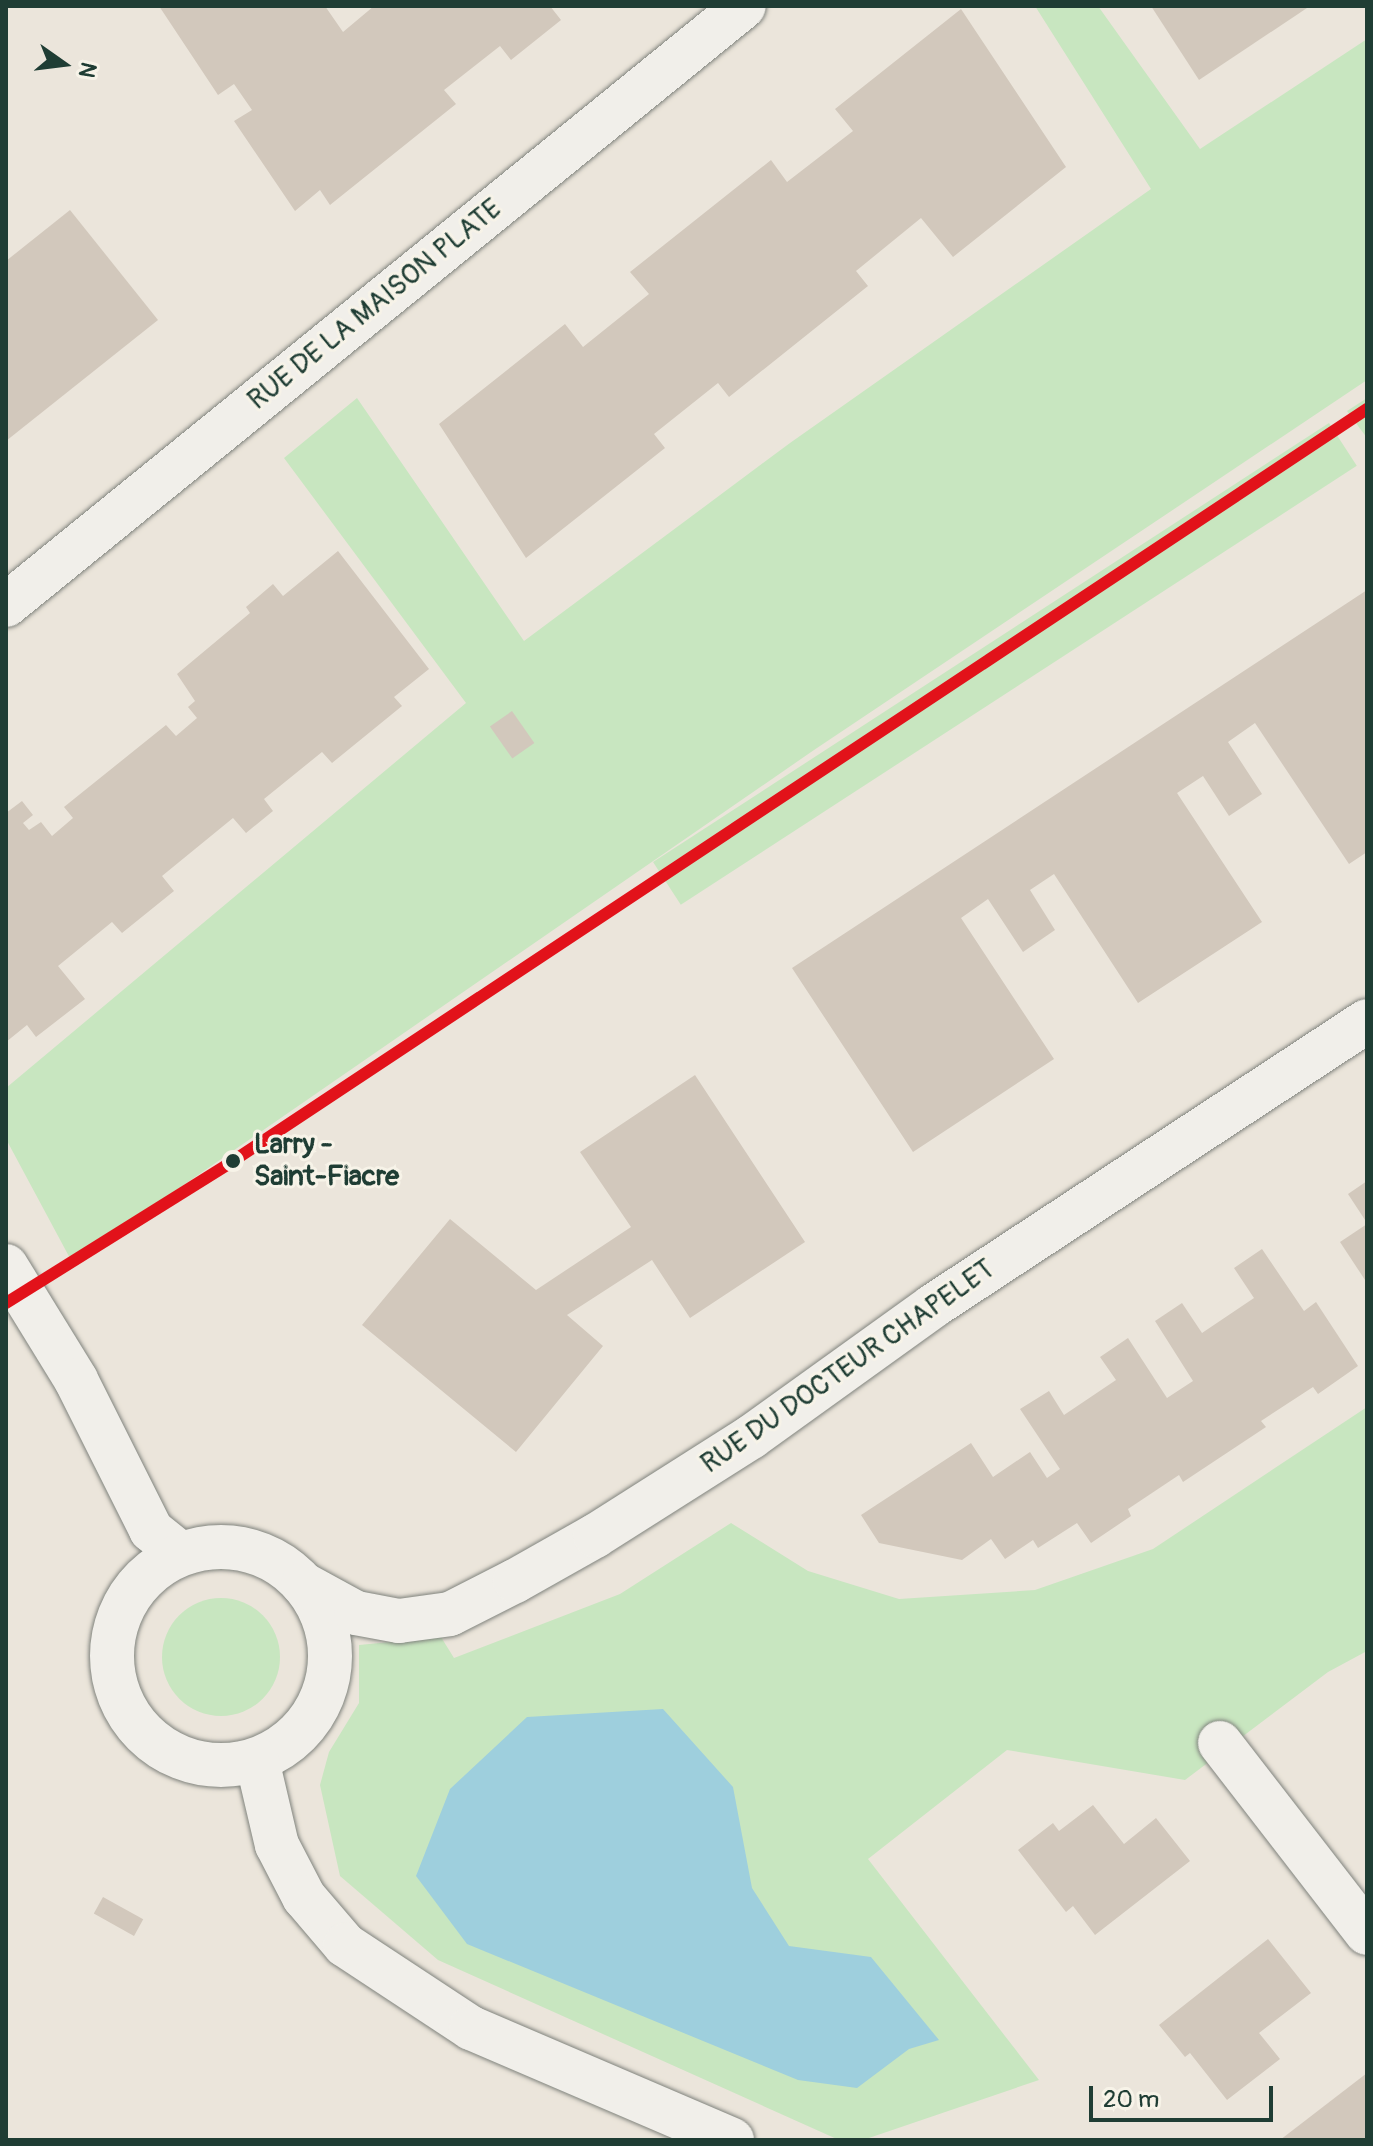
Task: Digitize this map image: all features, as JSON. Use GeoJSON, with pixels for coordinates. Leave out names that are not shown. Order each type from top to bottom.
{"type":"FeatureCollection","features":[{"type":"Feature","properties":{"kind":"street","name":"RUE DE LA MAISON PLATE"},"geometry":{"type":"LineString","coordinates":[[6,605],[744,6]]}},
{"type":"Feature","properties":{"kind":"street","name":"RUE DU DOCTEUR CHAPELET"},"geometry":{"type":"LineString","coordinates":[[303,1584],[356,1613],[399,1621],[450,1614],[515,1581],[595,1536],[751,1437],[933,1306],[1367,1021]]}},
{"type":"Feature","properties":{"kind":"street"},"geometry":{"type":"LineString","coordinates":[[6,1266],[76,1380],[151,1530],[181,1554]]}},
{"type":"Feature","properties":{"kind":"street"},"geometry":{"type":"LineString","coordinates":[[213,1547],[246,1549],[277,1562],[303,1584],[322,1614],[325,1625],[330,1648],[327,1683],[312,1716],[289,1743],[257,1760],[227,1766],[196,1763],[168,1752],[143,1733],[125,1708],[115,1683],[115,1631],[128,1599],[151,1572],[181,1554],[213,1547]]}},
{"type":"Feature","properties":{"kind":"street"},"geometry":{"type":"LineString","coordinates":[[1220,1743],[1367,1933]]}},
{"type":"Feature","properties":{"kind":"street"},"geometry":{"type":"LineString","coordinates":[[257,1760],[277,1845],[304,1897],[345,1945],[471,2028],[732,2140]]}},
{"type":"Feature","properties":{"kind":"green space"},"geometry":{"type":"Polygon","coordinates":[[[1035,6],[1098,6],[1200,149],[1367,39],[1367,380],[814,750],[72,1262],[6,1139],[6,1088],[466,703],[284,458],[357,398],[524,641],[790,443],[1151,189],[1035,6]]]}},
{"type":"Feature","properties":{"kind":"green space"},"geometry":{"type":"Polygon","coordinates":[[[1367,398],[1367,438],[1347,411],[1367,398]]]}},
{"type":"Feature","properties":{"kind":"green space"},"geometry":{"type":"Polygon","coordinates":[[[1329,423],[1357,466],[681,905],[653,862],[1329,423]]]}},
{"type":"Feature","properties":{"kind":"green space"},"geometry":{"type":"Polygon","coordinates":[[[1367,1407],[1367,1651],[1328,1672],[1185,1780],[1007,1750],[868,1859],[1039,2080],[863,2140],[839,2140],[438,1960],[340,1876],[320,1785],[329,1752],[359,1703],[359,1645],[441,1637],[454,1658],[620,1594],[731,1523],[808,1571],[899,1599],[1035,1590],[1153,1549],[1367,1407]]]}},
{"type":"Feature","properties":{"kind":"green space"},"geometry":{"type":"Polygon","coordinates":[[[221,1598],[254,1608],[270,1624],[280,1657],[270,1690],[254,1706],[221,1716],[188,1706],[172,1690],[162,1657],[172,1624],[188,1608],[221,1598]]]}},
{"type":"Feature","properties":{"kind":"water"},"geometry":{"type":"Polygon","coordinates":[[[663,1709],[733,1787],[752,1888],[789,1946],[871,1957],[939,2040],[909,2049],[857,2088],[798,2080],[467,1944],[416,1876],[450,1789],[527,1717],[663,1709]]]}},
{"type":"Feature","properties":{"kind":"building"},"geometry":{"type":"Polygon","coordinates":[[[159,6],[325,6],[343,32],[374,6],[550,6],[561,20],[511,60],[500,46],[444,90],[456,104],[330,205],[320,190],[295,211],[234,121],[252,110],[234,84],[218,95],[159,6]]]}},
{"type":"Feature","properties":{"kind":"building"},"geometry":{"type":"Polygon","coordinates":[[[1151,6],[1310,6],[1199,80],[1151,6]]]}},
{"type":"Feature","properties":{"kind":"building"},"geometry":{"type":"Polygon","coordinates":[[[961,9],[1066,167],[953,257],[921,218],[856,271],[868,286],[729,397],[718,383],[654,434],[665,448],[526,558],[439,424],[565,324],[583,347],[649,294],[630,272],[771,160],[787,182],[853,131],[835,109],[961,9]]]}},
{"type":"Feature","properties":{"kind":"building"},"geometry":{"type":"Polygon","coordinates":[[[70,210],[158,320],[6,441],[6,261],[70,210]]]}},
{"type":"Feature","properties":{"kind":"building"},"geometry":{"type":"Polygon","coordinates":[[[338,551],[429,669],[394,697],[402,706],[332,763],[322,752],[264,799],[273,811],[246,833],[233,818],[162,876],[174,891],[122,933],[112,922],[58,966],[85,999],[36,1037],[27,1025],[6,1042],[6,813],[22,801],[33,815],[23,823],[29,830],[41,822],[52,836],[73,818],[64,807],[166,725],[176,736],[197,718],[188,707],[195,701],[177,674],[250,613],[246,607],[273,584],[283,596],[338,551]]]}},
{"type":"Feature","properties":{"kind":"building"},"geometry":{"type":"Polygon","coordinates":[[[1367,590],[1367,852],[1349,864],[1255,723],[1228,742],[1262,794],[1229,816],[1203,776],[1177,793],[1262,922],[1138,1003],[1054,874],[1030,890],[1055,930],[1023,952],[988,899],[961,918],[1054,1059],[913,1152],[792,968],[1367,590]]]}},
{"type":"Feature","properties":{"kind":"building"},"geometry":{"type":"Polygon","coordinates":[[[512,711],[534,743],[512,758],[490,726],[512,711]]]}},
{"type":"Feature","properties":{"kind":"building"},"geometry":{"type":"Polygon","coordinates":[[[695,1075],[805,1242],[690,1318],[652,1260],[567,1315],[603,1346],[516,1452],[362,1325],[450,1219],[536,1290],[631,1227],[580,1152],[695,1075]]]}},
{"type":"Feature","properties":{"kind":"building"},"geometry":{"type":"Polygon","coordinates":[[[1367,1181],[1367,1223],[1348,1194],[1367,1181]]]}},
{"type":"Feature","properties":{"kind":"building"},"geometry":{"type":"Polygon","coordinates":[[[1367,1224],[1367,1283],[1340,1242],[1367,1224]]]}},
{"type":"Feature","properties":{"kind":"building"},"geometry":{"type":"Polygon","coordinates":[[[1262,1249],[1304,1311],[1316,1302],[1358,1366],[1318,1394],[1313,1387],[1261,1421],[1266,1427],[1183,1482],[1179,1475],[1128,1509],[1131,1516],[1091,1543],[1077,1523],[1038,1548],[1033,1540],[1005,1559],[991,1539],[962,1560],[879,1543],[861,1515],[971,1443],[993,1477],[1030,1452],[1047,1478],[1060,1469],[1020,1409],[1049,1391],[1064,1415],[1116,1380],[1100,1357],[1128,1338],[1167,1398],[1193,1381],[1155,1321],[1182,1303],[1202,1333],[1254,1298],[1234,1268],[1262,1249]]]}},
{"type":"Feature","properties":{"kind":"building"},"geometry":{"type":"Polygon","coordinates":[[[1093,1805],[1124,1844],[1156,1818],[1190,1861],[1095,1935],[1073,1906],[1066,1912],[1018,1850],[1053,1823],[1059,1831],[1093,1805]]]}},
{"type":"Feature","properties":{"kind":"building"},"geometry":{"type":"Polygon","coordinates":[[[103,1897],[143,1919],[134,1936],[94,1914],[103,1897]]]}},
{"type":"Feature","properties":{"kind":"building"},"geometry":{"type":"Polygon","coordinates":[[[1268,1939],[1311,1993],[1259,2033],[1280,2059],[1227,2100],[1190,2053],[1185,2057],[1159,2025],[1268,1939]]]}},
{"type":"Feature","properties":{"kind":"building"},"geometry":{"type":"Polygon","coordinates":[[[1367,2073],[1367,2140],[1280,2140],[1367,2073]]]}},
{"type":"Feature","properties":{"kind":"transit line"},"geometry":{"type":"LineString","coordinates":[[6,1303],[233,1161],[1367,409]]}},
{"type":"Feature","properties":{"kind":"place","name":"Larry - Saint-Fiacre"},"geometry":{"type":"Point","coordinates":[233,1161]}}]}
